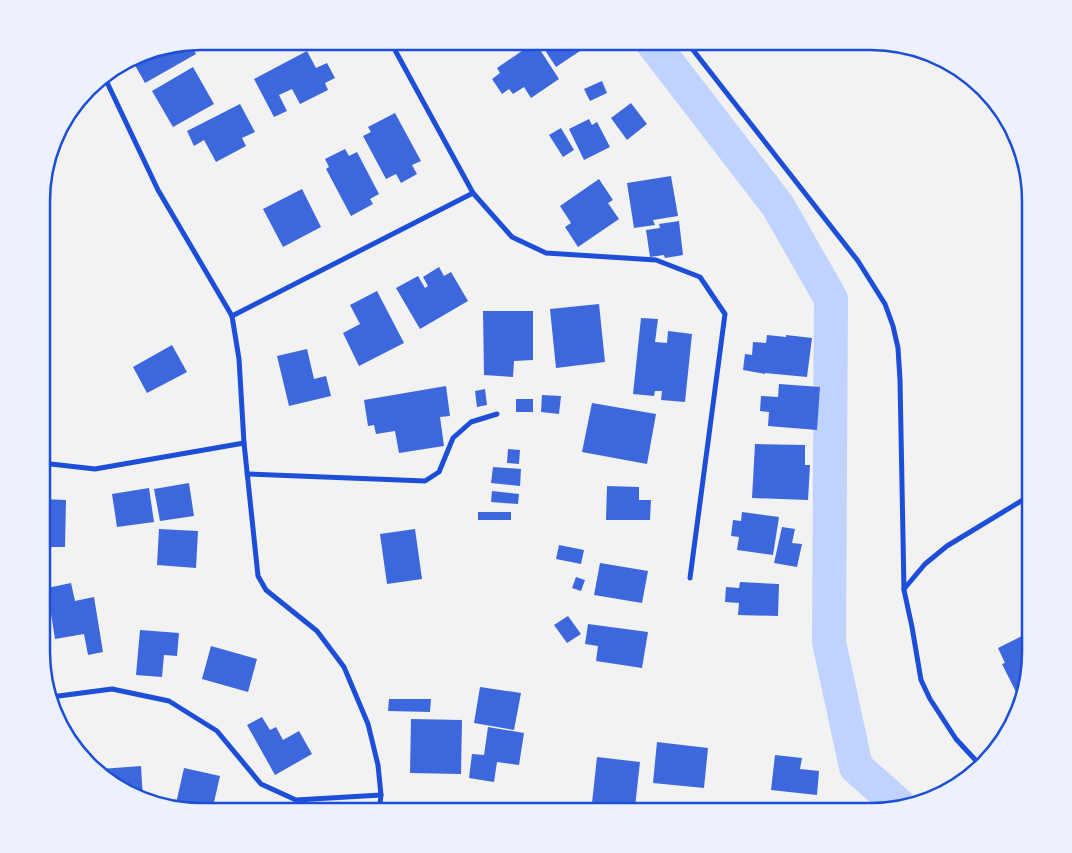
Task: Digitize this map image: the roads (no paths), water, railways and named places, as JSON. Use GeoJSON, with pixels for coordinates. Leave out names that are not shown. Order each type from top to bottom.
{"type":"FeatureCollection","features":[{"type":"Feature","properties":{"kind":"street"},"geometry":{"type":"LineString","coordinates":[[395,50],[472,193],[512,237],[546,253],[656,260],[700,277],[725,314],[690,578]]}},
{"type":"Feature","properties":{"kind":"street"},"geometry":{"type":"LineString","coordinates":[[692,50],[858,261],[885,304],[898,348],[904,590],[921,680],[930,699],[956,739],[976,761]]}},
{"type":"Feature","properties":{"kind":"street"},"geometry":{"type":"LineString","coordinates":[[107,82],[158,190],[232,316],[240,359],[244,442],[258,576],[266,590],[317,631],[344,667],[368,724],[378,766],[380,803]]}},
{"type":"Feature","properties":{"kind":"street"},"geometry":{"type":"LineString","coordinates":[[232,316],[472,193]]}},
{"type":"Feature","properties":{"kind":"street"},"geometry":{"type":"LineString","coordinates":[[247,474],[425,482],[439,472],[453,438],[471,422],[497,414]]}},
{"type":"Feature","properties":{"kind":"street"},"geometry":{"type":"LineString","coordinates":[[50,464],[95,469],[244,442]]}},
{"type":"Feature","properties":{"kind":"street"},"geometry":{"type":"LineString","coordinates":[[904,590],[926,564],[947,546],[1022,499]]}},
{"type":"Feature","properties":{"kind":"street"},"geometry":{"type":"LineString","coordinates":[[57,696],[112,689],[169,701],[217,731],[261,784],[296,800],[381,795]]}},
{"type":"Feature","properties":{"kind":"waterway"},"geometry":{"type":"LineString","coordinates":[[658,50],[778,206],[831,299],[829,642],[856,767],[895,801]]}}]}
